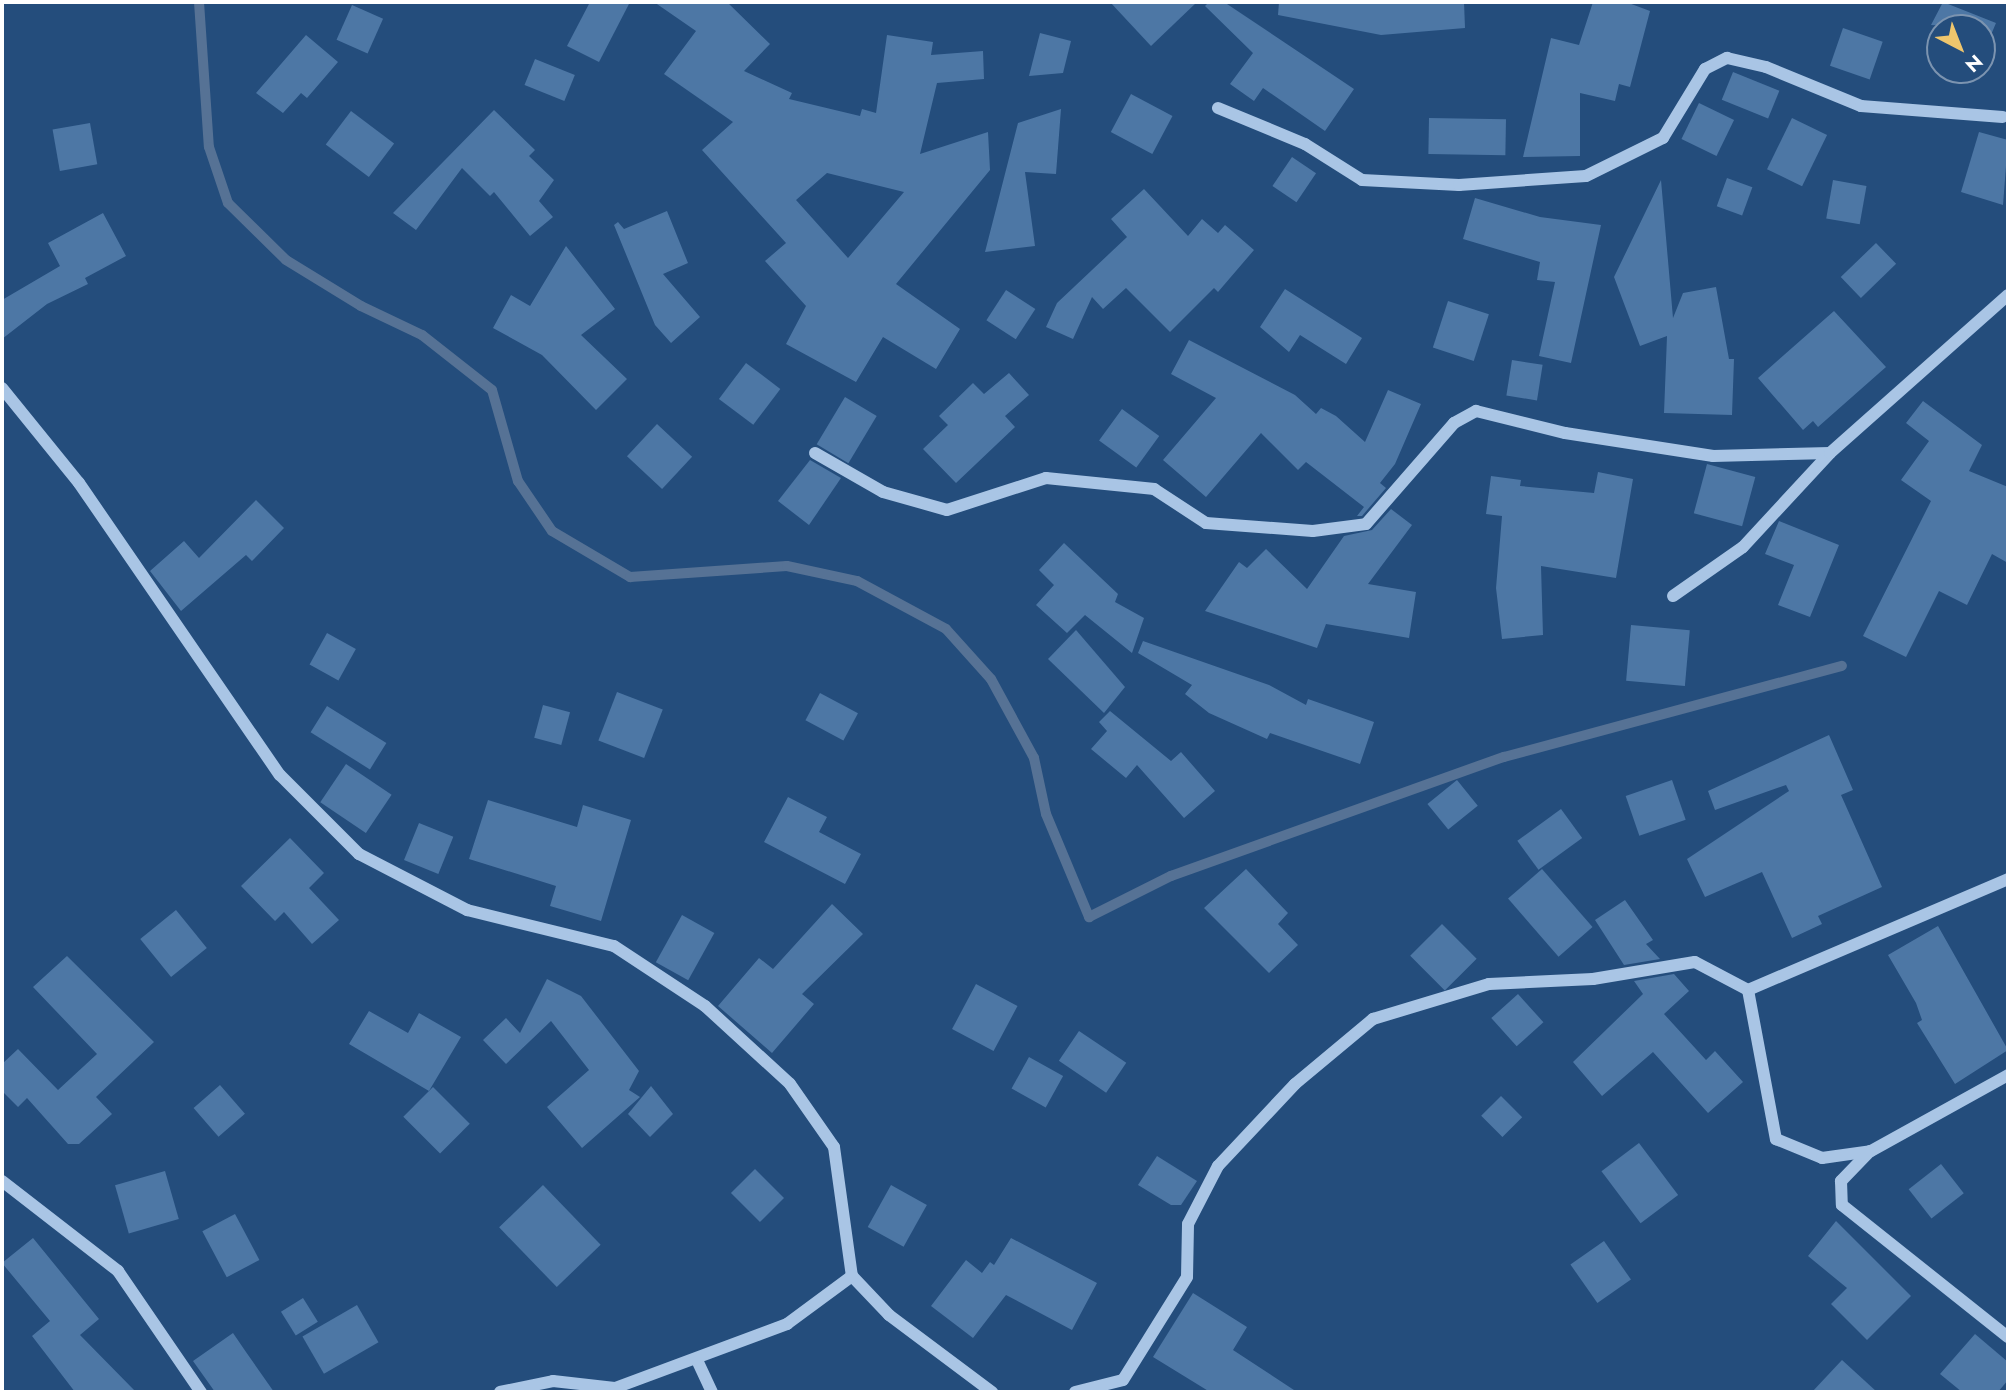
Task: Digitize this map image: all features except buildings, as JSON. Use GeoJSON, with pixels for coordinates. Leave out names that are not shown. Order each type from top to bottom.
{"type":"FeatureCollection","features":[{"type":"Feature","properties":{"kind":"street"},"geometry":{"type":"LineString","coordinates":[[1217,108],[1304,144],[1362,180],[1459,185],[1586,176],[1663,138],[1705,69],[1727,58],[1766,67],[1861,106],[2003,117]]}},
{"type":"Feature","properties":{"kind":"street"},"geometry":{"type":"LineString","coordinates":[[1673,596],[1743,547],[1830,453],[2008,295]]}},
{"type":"Feature","properties":{"kind":"street"},"geometry":{"type":"LineString","coordinates":[[2,388],[79,483],[280,775],[359,854],[467,910],[614,946],[705,1006],[790,1084],[834,1147],[852,1276],[889,1315],[992,1392]]}},
{"type":"Feature","properties":{"kind":"street"},"geometry":{"type":"LineString","coordinates":[[815,453],[883,492],[947,510],[1046,478],[1154,489],[1206,523],[1313,531],[1366,524],[1454,424],[1475,411],[1564,433],[1713,456],[1830,453]]}},
{"type":"Feature","properties":{"kind":"street"},"geometry":{"type":"LineString","coordinates":[[1748,990],[2008,880]]}},
{"type":"Feature","properties":{"kind":"street"},"geometry":{"type":"LineString","coordinates":[[1075,1392],[1123,1380],[1187,1277],[1188,1224],[1218,1166],[1295,1084],[1373,1019],[1489,984],[1593,978],[1695,962],[1748,990]]}},
{"type":"Feature","properties":{"kind":"street"},"geometry":{"type":"LineString","coordinates":[[1748,990],[1776,1139],[1822,1157],[1871,1151]]}},
{"type":"Feature","properties":{"kind":"street"},"geometry":{"type":"LineString","coordinates":[[2008,1075],[1871,1151],[1841,1181],[1842,1205],[2008,1338]]}},
{"type":"Feature","properties":{"kind":"street"},"geometry":{"type":"LineString","coordinates":[[2,1181],[118,1271],[201,1392]]}},
{"type":"Feature","properties":{"kind":"street"},"geometry":{"type":"LineString","coordinates":[[500,1392],[554,1381],[615,1388],[697,1360],[787,1324],[852,1276]]}},
{"type":"Feature","properties":{"kind":"street"},"geometry":{"type":"LineString","coordinates":[[697,1360],[712,1392]]}},
{"type":"Feature","properties":{"kind":"waterway"},"geometry":{"type":"LineString","coordinates":[[199,2],[209,147],[228,203],[286,260],[361,306],[422,335],[492,390],[518,481],[552,531],[630,577],[787,566],[857,581],[946,629],[991,679],[1034,758],[1046,814],[1089,917],[1171,876],[1504,757],[1842,666]]}}]}
